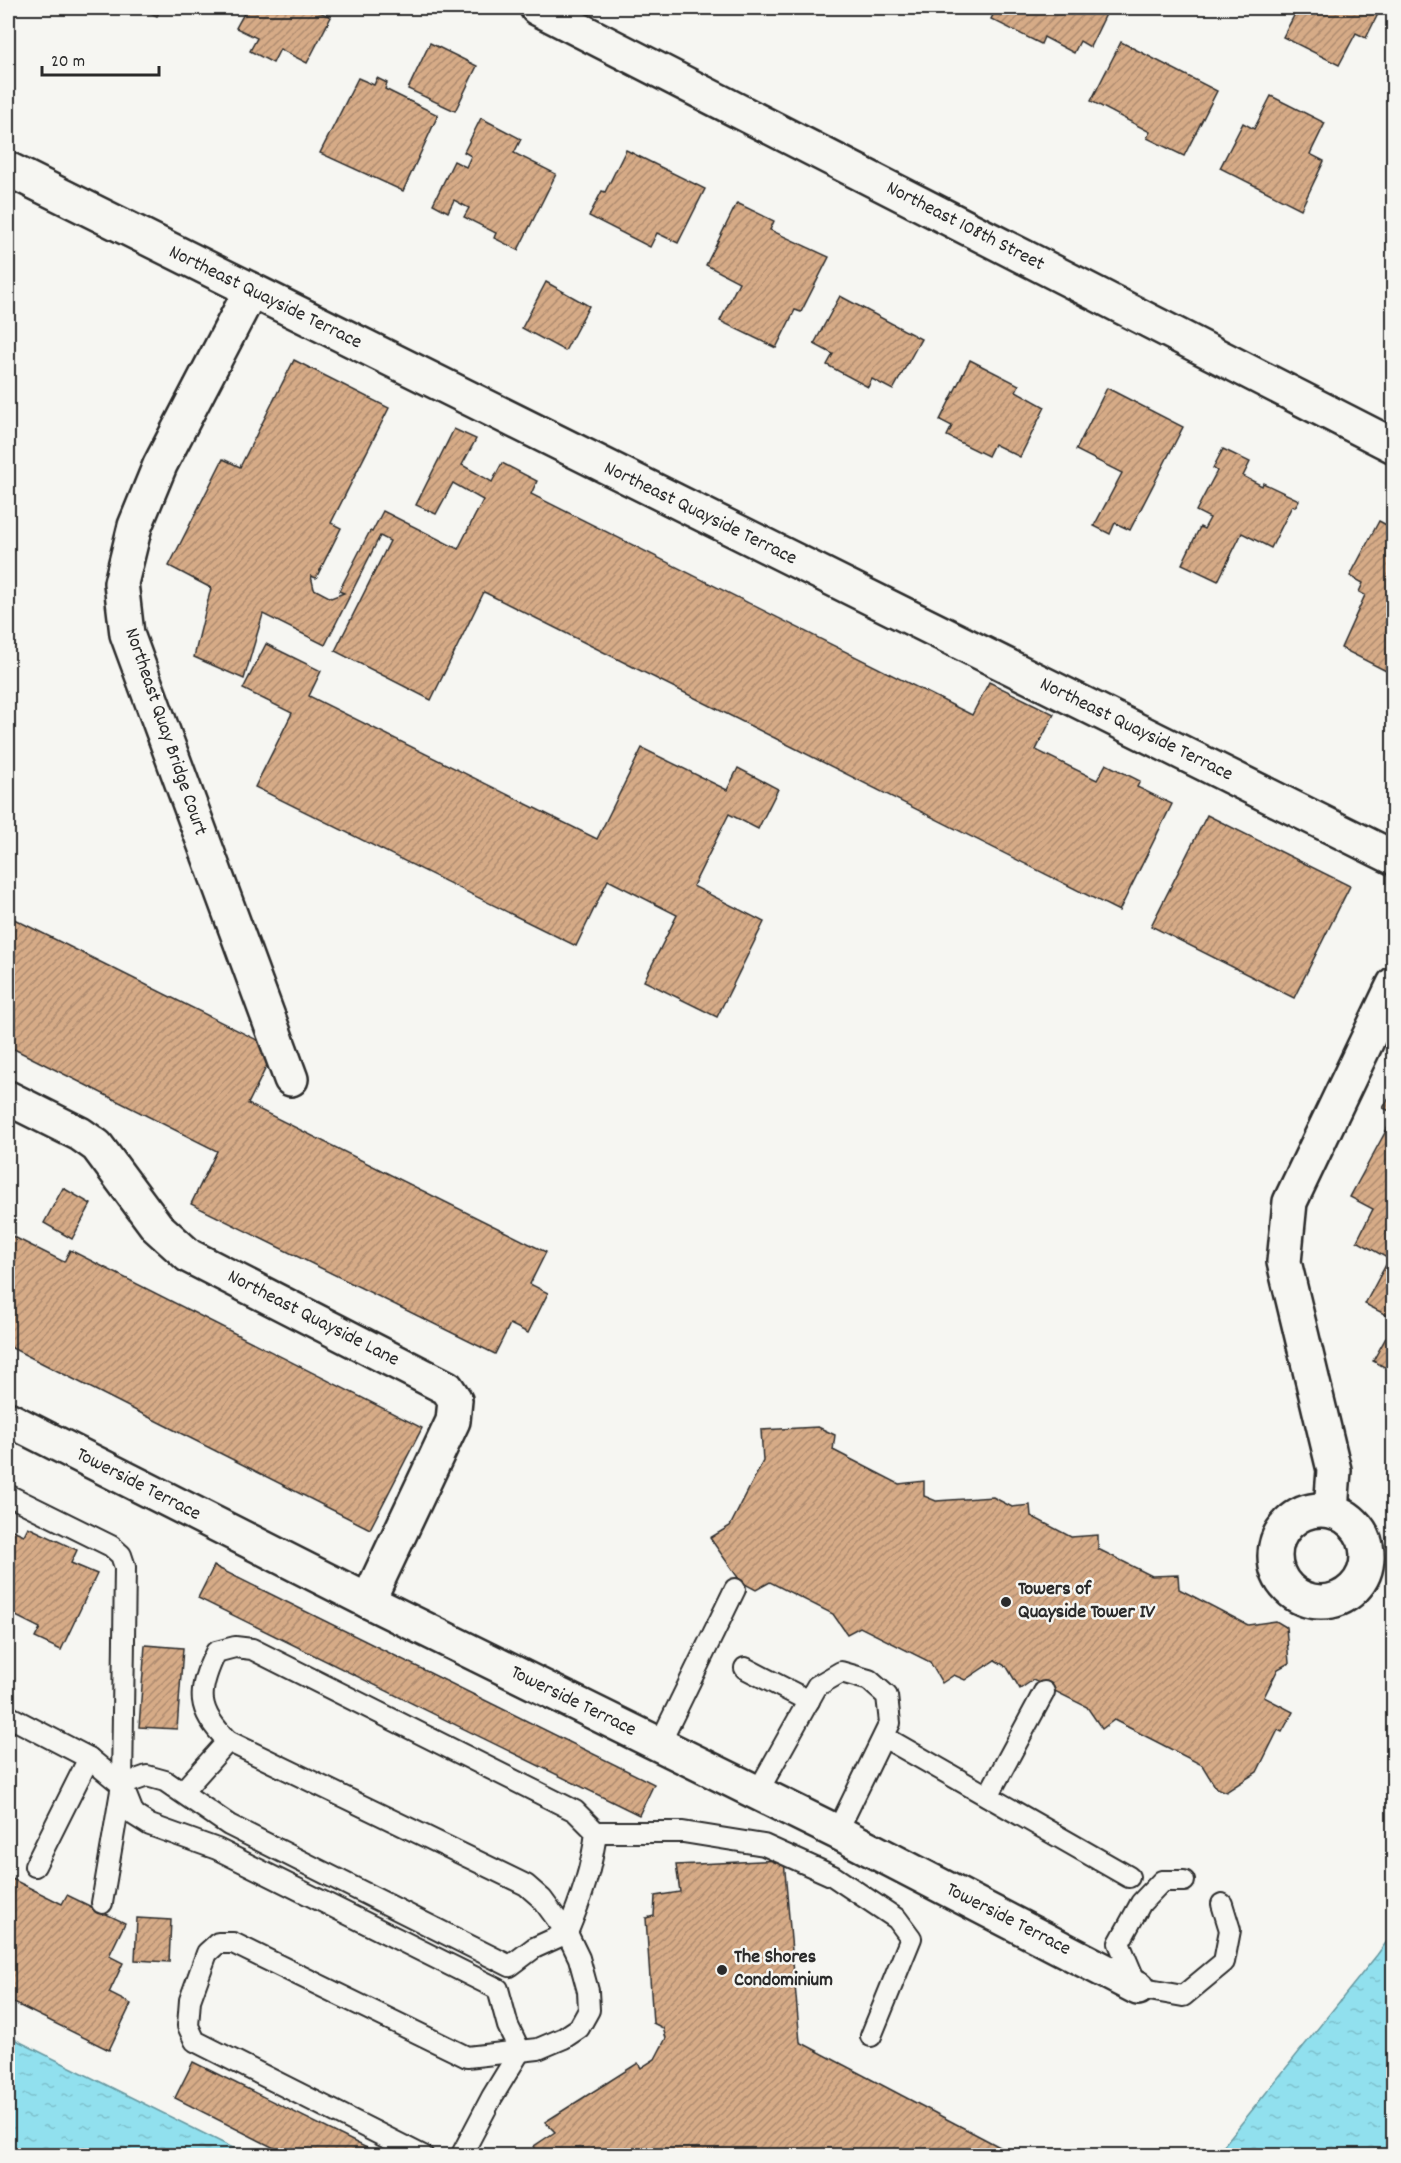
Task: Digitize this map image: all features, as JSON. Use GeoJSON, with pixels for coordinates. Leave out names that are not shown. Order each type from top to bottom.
{"type":"FeatureCollection","features":[{"type":"Feature","properties":{"kind":"street","name":"Northeast 108th Street"},"geometry":{"type":"LineString","coordinates":[[537,8],[1394,446]]}},
{"type":"Feature","properties":{"kind":"street","name":"Northeast Quayside Terrace"},"geometry":{"type":"LineString","coordinates":[[8,169],[1394,858]]}},
{"type":"Feature","properties":{"kind":"street","name":"Northeast Quay Bridge Court"},"geometry":{"type":"LineString","coordinates":[[251,290],[160,465],[135,526],[121,583],[127,634],[291,1079]]}},
{"type":"Feature","properties":{"kind":"street"},"geometry":{"type":"LineString","coordinates":[[1331,1510],[1335,1470],[1284,1262],[1290,1203],[1394,984]]}},
{"type":"Feature","properties":{"kind":"street","name":"Northeast Quayside Lane"},"geometry":{"type":"LineString","coordinates":[[8,1098],[80,1134],[97,1146],[157,1227],[189,1256],[447,1388],[455,1400],[453,1421],[368,1601]]}},
{"type":"Feature","properties":{"kind":"street","name":"Towerside Terrace"},"geometry":{"type":"LineString","coordinates":[[8,1419],[368,1601],[837,1832],[1138,1988]]}},
{"type":"Feature","properties":{"kind":"lane"},"geometry":{"type":"LineString","coordinates":[[8,1494],[111,1546],[121,1555],[125,1567],[122,1785],[102,1903]]}},
{"type":"Feature","properties":{"kind":"lane"},"geometry":{"type":"LineString","coordinates":[[659,1745],[735,1589]]}},
{"type":"Feature","properties":{"kind":"lane"},"geometry":{"type":"LineString","coordinates":[[423,2156],[195,2041],[188,2026],[190,2000],[207,1953],[218,1943],[233,1943],[467,2057],[538,2049],[564,2038],[579,2028],[589,2010],[588,1991],[579,1958],[567,1933],[542,1899],[526,1885],[228,1741],[212,1725],[202,1706],[205,1675],[216,1652],[234,1647],[252,1649],[575,1811],[596,1832],[683,1833],[764,1845],[833,1876],[897,1919],[911,1938],[871,2036]]}},
{"type":"Feature","properties":{"kind":"lane"},"geometry":{"type":"LineString","coordinates":[[745,1668],[809,1701]]}},
{"type":"Feature","properties":{"kind":"lane"},"geometry":{"type":"LineString","coordinates":[[757,1793],[817,1686],[841,1672],[869,1680],[887,1696],[890,1724],[837,1832]]}},
{"type":"Feature","properties":{"kind":"lane"},"geometry":{"type":"LineString","coordinates":[[988,1796],[1044,1692]]}},
{"type":"Feature","properties":{"kind":"lane"},"geometry":{"type":"LineString","coordinates":[[8,1716],[89,1758],[122,1785],[134,1815],[150,1825],[217,1849],[498,1989]]}},
{"type":"Feature","properties":{"kind":"lane"},"geometry":{"type":"LineString","coordinates":[[884,1737],[1129,1877]]}},
{"type":"Feature","properties":{"kind":"lane"},"geometry":{"type":"LineString","coordinates":[[183,1791],[228,1741]]}},
{"type":"Feature","properties":{"kind":"lane"},"geometry":{"type":"LineString","coordinates":[[35,1866],[89,1758]]}},
{"type":"Feature","properties":{"kind":"lane"},"geometry":{"type":"LineString","coordinates":[[122,1785],[147,1776],[165,1781],[183,1791],[229,1825],[510,1966]]}},
{"type":"Feature","properties":{"kind":"lane"},"geometry":{"type":"LineString","coordinates":[[520,2051],[508,2026],[498,1989],[510,1966],[534,1948],[567,1933],[583,1895],[593,1858],[596,1832]]}},
{"type":"Feature","properties":{"kind":"lane"},"geometry":{"type":"LineString","coordinates":[[1184,1881],[1162,1881],[1141,1903],[1119,1943],[1138,1988],[1183,1996],[1224,1962],[1230,1930],[1222,1904]]}},
{"type":"Feature","properties":{"kind":"lane"},"geometry":{"type":"LineString","coordinates":[[461,2156],[492,2097],[520,2051]]}},
{"type":"Feature","properties":{"kind":"water"},"geometry":{"type":"Polygon","coordinates":[[[1393,1933],[1393,2155],[1216,2155],[1377,1955],[1393,1933]]]}},
{"type":"Feature","properties":{"kind":"water"},"geometry":{"type":"Polygon","coordinates":[[[8,2036],[247,2155],[8,2155],[8,2036]]]}},
{"type":"Feature","properties":{"kind":"building"},"geometry":{"type":"Polygon","coordinates":[[[140,8],[162,8],[157,16],[140,8]]]}},
{"type":"Feature","properties":{"kind":"building"},"geometry":{"type":"Polygon","coordinates":[[[247,8],[311,8],[331,17],[307,63],[280,49],[273,63],[250,51],[257,38],[236,28],[247,8]]]}},
{"type":"Feature","properties":{"kind":"building"},"geometry":{"type":"Polygon","coordinates":[[[985,8],[1109,8],[1090,47],[1080,41],[1074,53],[1044,37],[1041,44],[991,19],[994,13],[985,8]]]}},
{"type":"Feature","properties":{"kind":"building"},"geometry":{"type":"Polygon","coordinates":[[[1298,8],[1381,8],[1366,38],[1356,33],[1339,65],[1283,37],[1298,8]]]}},
{"type":"Feature","properties":{"kind":"building"},"geometry":{"type":"Polygon","coordinates":[[[1121,42],[1217,91],[1184,156],[1147,138],[1150,132],[1091,101],[1121,42]]]}},
{"type":"Feature","properties":{"kind":"building"},"geometry":{"type":"Polygon","coordinates":[[[430,43],[477,66],[455,111],[408,89],[430,43]]]}},
{"type":"Feature","properties":{"kind":"building"},"geometry":{"type":"Polygon","coordinates":[[[358,78],[374,85],[377,78],[387,83],[385,89],[438,115],[403,191],[320,153],[358,78]]]}},
{"type":"Feature","properties":{"kind":"building"},"geometry":{"type":"Polygon","coordinates":[[[1271,96],[1325,123],[1310,154],[1324,161],[1301,209],[1220,168],[1243,123],[1254,129],[1271,96]]]}},
{"type":"Feature","properties":{"kind":"building"},"geometry":{"type":"Polygon","coordinates":[[[481,118],[521,139],[514,153],[556,174],[518,250],[494,238],[496,233],[464,217],[469,208],[454,200],[448,212],[433,204],[454,161],[466,167],[471,156],[464,152],[481,118]]]}},
{"type":"Feature","properties":{"kind":"building"},"geometry":{"type":"Polygon","coordinates":[[[626,150],[705,189],[678,243],[657,233],[650,247],[589,216],[602,191],[605,192],[626,150]]]}},
{"type":"Feature","properties":{"kind":"building"},"geometry":{"type":"Polygon","coordinates":[[[737,203],[774,221],[770,230],[829,257],[801,312],[795,310],[776,348],[720,321],[739,282],[706,265],[737,203]]]}},
{"type":"Feature","properties":{"kind":"building"},"geometry":{"type":"Polygon","coordinates":[[[546,282],[589,306],[565,351],[522,328],[546,282]]]}},
{"type":"Feature","properties":{"kind":"building"},"geometry":{"type":"Polygon","coordinates":[[[840,296],[921,339],[893,390],[872,379],[868,387],[827,365],[833,354],[814,344],[840,296]]]}},
{"type":"Feature","properties":{"kind":"building"},"geometry":{"type":"Polygon","coordinates":[[[294,360],[389,408],[331,523],[341,528],[316,578],[311,576],[314,589],[331,598],[344,593],[339,591],[383,511],[458,549],[483,500],[453,483],[436,514],[416,505],[454,429],[476,439],[462,465],[492,482],[502,463],[537,481],[531,494],[972,715],[989,682],[1054,714],[1036,750],[1097,780],[1106,764],[1140,781],[1137,787],[1172,804],[1119,911],[484,592],[431,700],[335,651],[390,541],[380,536],[325,645],[263,614],[244,679],[194,657],[211,588],[169,566],[223,459],[240,467],[294,360]]]}},
{"type":"Feature","properties":{"kind":"building"},"geometry":{"type":"Polygon","coordinates":[[[970,360],[1019,385],[1016,391],[1045,407],[1020,457],[994,444],[988,456],[947,436],[952,426],[940,420],[970,360]]]}},
{"type":"Feature","properties":{"kind":"building"},"geometry":{"type":"Polygon","coordinates":[[[1107,388],[1183,427],[1130,530],[1115,523],[1110,534],[1094,526],[1122,473],[1076,450],[1107,388]]]}},
{"type":"Feature","properties":{"kind":"building"},"geometry":{"type":"Polygon","coordinates":[[[1223,449],[1250,462],[1243,476],[1299,500],[1295,507],[1292,506],[1271,548],[1242,533],[1218,581],[1182,564],[1200,527],[1204,529],[1210,518],[1196,511],[1217,471],[1213,468],[1223,449]]]}},
{"type":"Feature","properties":{"kind":"building"},"geometry":{"type":"Polygon","coordinates":[[[1379,521],[1394,529],[1394,675],[1341,648],[1365,595],[1359,592],[1363,583],[1350,576],[1379,521]]]}},
{"type":"Feature","properties":{"kind":"building"},"geometry":{"type":"Polygon","coordinates":[[[266,644],[321,671],[309,696],[597,839],[642,748],[727,790],[738,768],[778,789],[758,829],[729,814],[693,886],[764,922],[717,1017],[644,981],[677,915],[608,880],[576,946],[255,787],[292,713],[243,689],[266,644]]]}},
{"type":"Feature","properties":{"kind":"building"},"geometry":{"type":"Polygon","coordinates":[[[1207,815],[1350,886],[1294,998],[1151,926],[1207,815]]]}},
{"type":"Feature","properties":{"kind":"building"},"geometry":{"type":"Polygon","coordinates":[[[8,916],[275,1049],[248,1104],[546,1252],[530,1284],[548,1293],[528,1333],[510,1324],[495,1354],[191,1204],[217,1151],[8,1046],[8,916]]]}},
{"type":"Feature","properties":{"kind":"building"},"geometry":{"type":"Polygon","coordinates":[[[1394,1090],[1394,1113],[1383,1108],[1394,1090]]]}},
{"type":"Feature","properties":{"kind":"building"},"geometry":{"type":"Polygon","coordinates":[[[1394,1116],[1394,1319],[1365,1304],[1389,1259],[1357,1241],[1373,1209],[1350,1197],[1394,1116]]]}},
{"type":"Feature","properties":{"kind":"building"},"geometry":{"type":"Polygon","coordinates":[[[63,1188],[91,1204],[72,1239],[44,1223],[63,1188]]]}},
{"type":"Feature","properties":{"kind":"building"},"geometry":{"type":"Polygon","coordinates":[[[8,1234],[64,1262],[70,1250],[422,1428],[370,1529],[8,1346],[8,1234]]]}},
{"type":"Feature","properties":{"kind":"building"},"geometry":{"type":"Polygon","coordinates":[[[1394,1323],[1394,1372],[1373,1361],[1394,1323]]]}},
{"type":"Feature","properties":{"kind":"building","name":"Towers of Quayside Tower IV"},"geometry":{"type":"Polygon","coordinates":[[[818,1427],[835,1435],[833,1450],[899,1484],[924,1481],[924,1496],[936,1501],[993,1497],[1012,1507],[1030,1505],[1031,1516],[1071,1537],[1098,1535],[1098,1549],[1152,1576],[1178,1575],[1179,1589],[1248,1625],[1276,1621],[1286,1627],[1289,1663],[1278,1669],[1264,1697],[1293,1712],[1282,1732],[1278,1730],[1257,1772],[1226,1792],[1216,1788],[1202,1765],[1114,1720],[1102,1729],[1087,1707],[1033,1680],[1020,1689],[1007,1667],[995,1660],[965,1680],[954,1675],[942,1683],[930,1662],[860,1627],[847,1634],[833,1614],[770,1582],[756,1590],[741,1582],[710,1538],[730,1526],[763,1461],[761,1430],[818,1427]]]}},
{"type":"Feature","properties":{"kind":"building"},"geometry":{"type":"Polygon","coordinates":[[[28,1527],[77,1550],[71,1563],[97,1574],[61,1650],[35,1638],[40,1628],[8,1612],[8,1528],[24,1535],[28,1527]]]}},
{"type":"Feature","properties":{"kind":"building"},"geometry":{"type":"Polygon","coordinates":[[[214,1566],[654,1784],[639,1815],[198,1598],[214,1566]]]}},
{"type":"Feature","properties":{"kind":"building"},"geometry":{"type":"Polygon","coordinates":[[[145,1645],[183,1648],[177,1729],[139,1727],[145,1645]]]}},
{"type":"Feature","properties":{"kind":"building","name":"The Shores Condominium"},"geometry":{"type":"Polygon","coordinates":[[[784,1860],[800,2042],[1017,2156],[539,2156],[534,2146],[555,2132],[545,2122],[638,2063],[641,2068],[655,2059],[666,2038],[663,2028],[653,2023],[646,1918],[654,1916],[655,1896],[680,1892],[676,1865],[784,1860]]]}},
{"type":"Feature","properties":{"kind":"building"},"geometry":{"type":"Polygon","coordinates":[[[8,1877],[62,1904],[67,1895],[125,1923],[109,1956],[123,1963],[109,1993],[131,2004],[109,2050],[8,2000],[8,1877]]]}},
{"type":"Feature","properties":{"kind":"building"},"geometry":{"type":"Polygon","coordinates":[[[137,1918],[171,1920],[169,1962],[135,1960],[137,1918]]]}},
{"type":"Feature","properties":{"kind":"building"},"geometry":{"type":"Polygon","coordinates":[[[193,2062],[383,2156],[290,2156],[175,2098],[193,2062]]]}},
{"type":"Feature","properties":{"kind":"place","name":"Towers of Quayside Tower IV"},"geometry":{"type":"Point","coordinates":[1006,1602]}},
{"type":"Feature","properties":{"kind":"place","name":"The Shores Condominium"},"geometry":{"type":"Point","coordinates":[722,1970]}}]}
